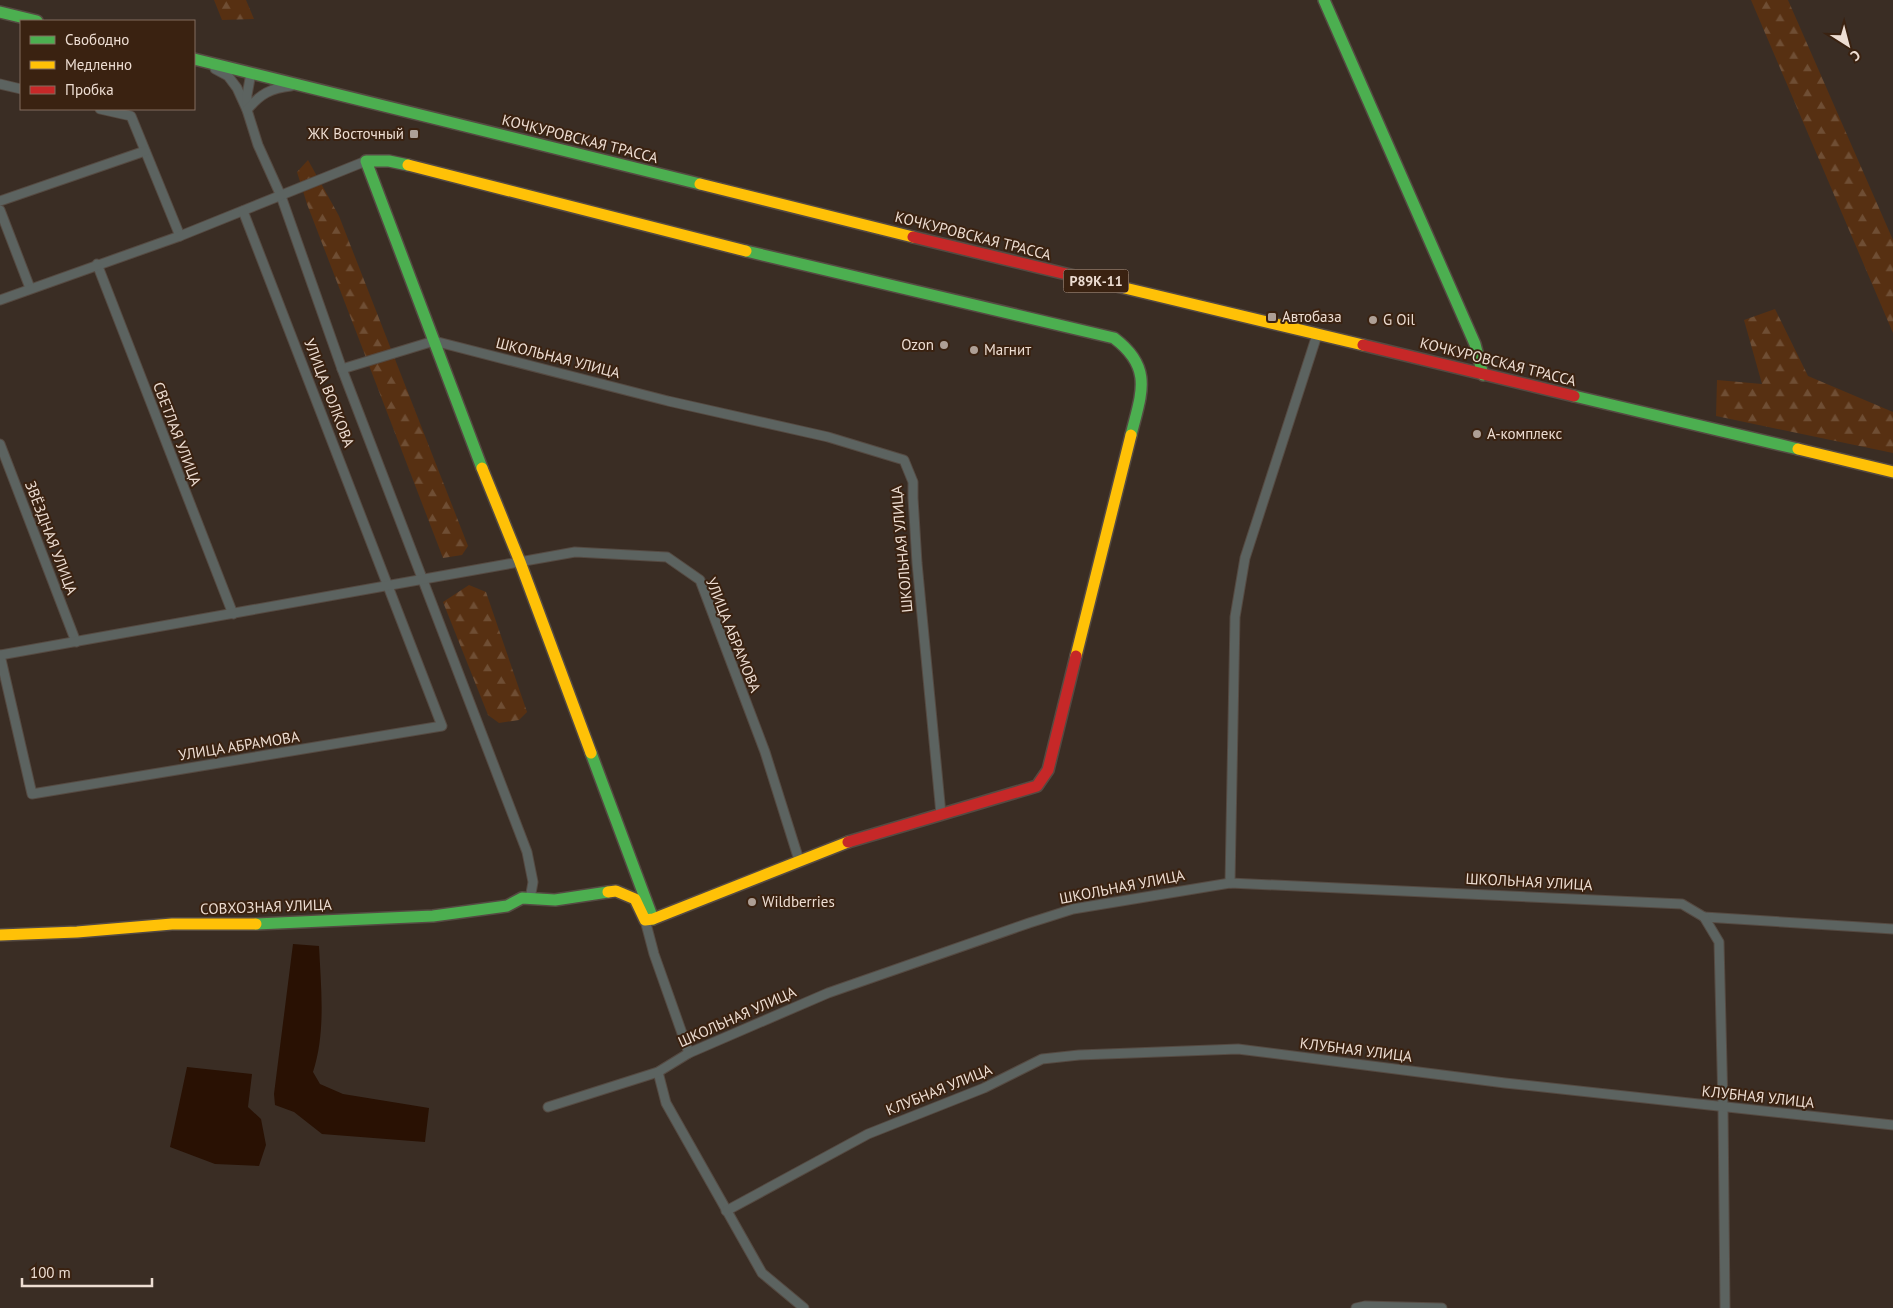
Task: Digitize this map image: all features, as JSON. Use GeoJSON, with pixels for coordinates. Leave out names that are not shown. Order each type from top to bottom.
{"type":"FeatureCollection","features":[{"type":"Feature","properties":{"kind":"street"},"geometry":{"type":"LineString","coordinates":[[1324,0],[1475,344],[1483,375]]}},
{"type":"Feature","properties":{"kind":"street"},"geometry":{"type":"LineString","coordinates":[[0,12],[33,20]]}},
{"type":"Feature","properties":{"kind":"street"},"geometry":{"type":"LineString","coordinates":[[195,60],[228,76],[237,88],[247,110],[258,145],[281,196],[342,369],[528,852],[534,882],[530,899]]}},
{"type":"Feature","properties":{"kind":"street","name":"КОЧКУРОВСКАЯ ТРАССА"},"geometry":{"type":"LineString","coordinates":[[195,60],[1317,335],[1893,472]]}},
{"type":"Feature","properties":{"kind":"street"},"geometry":{"type":"LineString","coordinates":[[247,110],[247,95],[251,73]]}},
{"type":"Feature","properties":{"kind":"street"},"geometry":{"type":"LineString","coordinates":[[0,84],[20,89]]}},
{"type":"Feature","properties":{"kind":"street"},"geometry":{"type":"LineString","coordinates":[[247,110],[256,98],[264,92],[278,87],[300,85]]}},
{"type":"Feature","properties":{"kind":"street"},"geometry":{"type":"LineString","coordinates":[[104,110],[131,116],[180,236]]}},
{"type":"Feature","properties":{"kind":"street"},"geometry":{"type":"LineString","coordinates":[[0,201],[145,151]]}},
{"type":"Feature","properties":{"kind":"street"},"geometry":{"type":"LineString","coordinates":[[366,160],[478,459],[520,562],[649,919],[654,954],[690,1053]]}},
{"type":"Feature","properties":{"kind":"street"},"geometry":{"type":"LineString","coordinates":[[0,300],[96,264],[180,236],[366,160],[389,161],[423,169],[737,248],[1114,338],[1127,347],[1140,365],[1142,389],[1048,770],[1037,786],[856,839],[649,919]]}},
{"type":"Feature","properties":{"kind":"street"},"geometry":{"type":"LineString","coordinates":[[0,210],[30,288]]}},
{"type":"Feature","properties":{"kind":"street","name":"УЛИЦА ВОЛКОВА"},"geometry":{"type":"LineString","coordinates":[[243,211],[389,586]]}},
{"type":"Feature","properties":{"kind":"street","name":"СВЕТЛАЯ УЛИЦА"},"geometry":{"type":"LineString","coordinates":[[96,264],[233,614]]}},
{"type":"Feature","properties":{"kind":"street"},"geometry":{"type":"LineString","coordinates":[[1230,883],[1235,617],[1245,558],[1317,335]]}},
{"type":"Feature","properties":{"kind":"street"},"geometry":{"type":"LineString","coordinates":[[342,369],[434,341]]}},
{"type":"Feature","properties":{"kind":"street","name":"ШКОЛЬНАЯ УЛИЦА"},"geometry":{"type":"LineString","coordinates":[[434,341],[659,398],[828,437],[904,460],[913,482],[912,498],[917,563],[941,814]]}},
{"type":"Feature","properties":{"kind":"street","name":"ЗВЁЗДНАЯ УЛИЦА"},"geometry":{"type":"LineString","coordinates":[[0,444],[76,642]]}},
{"type":"Feature","properties":{"kind":"street","name":"УЛИЦА АБРАМОВА"},"geometry":{"type":"LineString","coordinates":[[389,586],[442,726],[32,794],[0,655],[574,552],[667,557],[700,580],[765,752],[799,860]]}},
{"type":"Feature","properties":{"kind":"street","name":"ШКОЛЬНАЯ УЛИЦА"},"geometry":{"type":"LineString","coordinates":[[548,1107],[658,1072],[690,1053],[828,993],[1029,923],[1073,909],[1230,883],[1682,904],[1704,917],[1893,929]]}},
{"type":"Feature","properties":{"kind":"street","name":"СОВХОЗНАЯ УЛИЦА"},"geometry":{"type":"LineString","coordinates":[[0,935],[77,932],[172,924],[221,925],[433,916],[508,906],[522,898],[555,900],[616,891],[635,899],[649,919]]}},
{"type":"Feature","properties":{"kind":"street","name":"ШКОЛЬНАЯ УЛИЦА"},"geometry":{"type":"LineString","coordinates":[[1704,917],[1719,942],[1725,1308]]}},
{"type":"Feature","properties":{"kind":"street","name":"КЛУБНАЯ УЛИЦА"},"geometry":{"type":"LineString","coordinates":[[726,1211],[868,1134],[984,1088],[1042,1058],[1079,1055],[1238,1050],[1506,1083],[1893,1125]]}},
{"type":"Feature","properties":{"kind":"street"},"geometry":{"type":"LineString","coordinates":[[658,1072],[666,1103],[762,1273],[804,1308]]}},
{"type":"Feature","properties":{"kind":"street"},"geometry":{"type":"LineString","coordinates":[[1356,1308],[1365,1306],[1442,1308]]}},
{"type":"Feature","properties":{"kind":"green space"},"geometry":{"type":"Polygon","coordinates":[[[214,0],[246,0],[254,19],[222,20],[214,0]]]}},
{"type":"Feature","properties":{"kind":"green space"},"geometry":{"type":"Polygon","coordinates":[[[1751,0],[1788,0],[1893,240],[1893,333],[1751,0]]]}},
{"type":"Feature","properties":{"kind":"green space"},"geometry":{"type":"Polygon","coordinates":[[[308,160],[339,216],[468,546],[462,555],[443,558],[307,204],[297,172],[308,160]]]}},
{"type":"Feature","properties":{"kind":"green space"},"geometry":{"type":"Polygon","coordinates":[[[1775,309],[1808,376],[1893,412],[1893,453],[1716,416],[1717,380],[1762,384],[1744,320],[1775,309]]]}},
{"type":"Feature","properties":{"kind":"green space"},"geometry":{"type":"Polygon","coordinates":[[[469,585],[486,592],[527,712],[519,720],[499,723],[488,715],[443,602],[469,585]]]}},
{"type":"Feature","properties":{"kind":"shaded area"},"geometry":{"type":"Polygon","coordinates":[[[293,944],[319,946],[321,1026],[320,1041],[313,1072],[320,1084],[343,1094],[429,1108],[425,1142],[322,1134],[294,1112],[275,1105],[274,1094],[293,944]]]}},
{"type":"Feature","properties":{"kind":"shaded area"},"geometry":{"type":"Polygon","coordinates":[[[187,1067],[252,1074],[248,1107],[261,1119],[266,1145],[259,1166],[215,1164],[170,1147],[187,1067]]]}},
{"type":"Feature","properties":{"kind":"traffic: fast"},"geometry":{"type":"LineString","coordinates":[[1324,0],[1475,344],[1483,375]]}},
{"type":"Feature","properties":{"kind":"traffic: fast"},"geometry":{"type":"LineString","coordinates":[[0,12],[33,20]]}},
{"type":"Feature","properties":{"kind":"traffic: fast"},"geometry":{"type":"LineString","coordinates":[[195,59],[700,184]]}},
{"type":"Feature","properties":{"kind":"traffic: fast"},"geometry":{"type":"LineString","coordinates":[[408,165],[389,161],[366,161],[482,468]]}},
{"type":"Feature","properties":{"kind":"traffic: fast"},"geometry":{"type":"LineString","coordinates":[[746,251],[1114,338],[1127,349],[1140,371],[1141,394],[1131,435]]}},
{"type":"Feature","properties":{"kind":"traffic: fast"},"geometry":{"type":"LineString","coordinates":[[1574,396],[1798,449]]}},
{"type":"Feature","properties":{"kind":"traffic: fast"},"geometry":{"type":"LineString","coordinates":[[591,753],[653,919]]}},
{"type":"Feature","properties":{"kind":"traffic: fast"},"geometry":{"type":"LineString","coordinates":[[256,924],[433,916],[507,906],[522,898],[555,900],[608,892]]}},
{"type":"Feature","properties":{"kind":"traffic: slow"},"geometry":{"type":"LineString","coordinates":[[408,165],[746,251]]}},
{"type":"Feature","properties":{"kind":"traffic: slow"},"geometry":{"type":"LineString","coordinates":[[700,184],[913,237]]}},
{"type":"Feature","properties":{"kind":"traffic: slow"},"geometry":{"type":"LineString","coordinates":[[1083,278],[1363,345]]}},
{"type":"Feature","properties":{"kind":"traffic: slow"},"geometry":{"type":"LineString","coordinates":[[1076,656],[1131,435]]}},
{"type":"Feature","properties":{"kind":"traffic: slow"},"geometry":{"type":"LineString","coordinates":[[1798,449],[1893,472]]}},
{"type":"Feature","properties":{"kind":"traffic: slow"},"geometry":{"type":"LineString","coordinates":[[482,468],[520,562],[591,753]]}},
{"type":"Feature","properties":{"kind":"traffic: slow"},"geometry":{"type":"LineString","coordinates":[[608,892],[616,891],[635,899],[645,920],[653,919],[848,842]]}},
{"type":"Feature","properties":{"kind":"traffic: slow"},"geometry":{"type":"LineString","coordinates":[[0,935],[77,932],[172,924],[256,924]]}},
{"type":"Feature","properties":{"kind":"traffic: jam"},"geometry":{"type":"LineString","coordinates":[[913,237],[1083,278]]}},
{"type":"Feature","properties":{"kind":"traffic: jam"},"geometry":{"type":"LineString","coordinates":[[1363,345],[1574,396]]}},
{"type":"Feature","properties":{"kind":"traffic: jam"},"geometry":{"type":"LineString","coordinates":[[848,842],[1037,786],[1048,770],[1076,656]]}},
{"type":"Feature","properties":{"kind":"place","name":"ЖК Восточный"},"geometry":{"type":"Point","coordinates":[414,134]}},
{"type":"Feature","properties":{"kind":"place","name":"Автобаза"},"geometry":{"type":"Point","coordinates":[1272,317]}},
{"type":"Feature","properties":{"kind":"place","name":"G Oil"},"geometry":{"type":"Point","coordinates":[1373,320]}},
{"type":"Feature","properties":{"kind":"place","name":"Ozon"},"geometry":{"type":"Point","coordinates":[944,345]}},
{"type":"Feature","properties":{"kind":"place","name":"Магнит"},"geometry":{"type":"Point","coordinates":[974,350]}},
{"type":"Feature","properties":{"kind":"place","name":"А-комплекс"},"geometry":{"type":"Point","coordinates":[1477,434]}},
{"type":"Feature","properties":{"kind":"place","name":"Wildberries"},"geometry":{"type":"Point","coordinates":[752,902]}}]}
